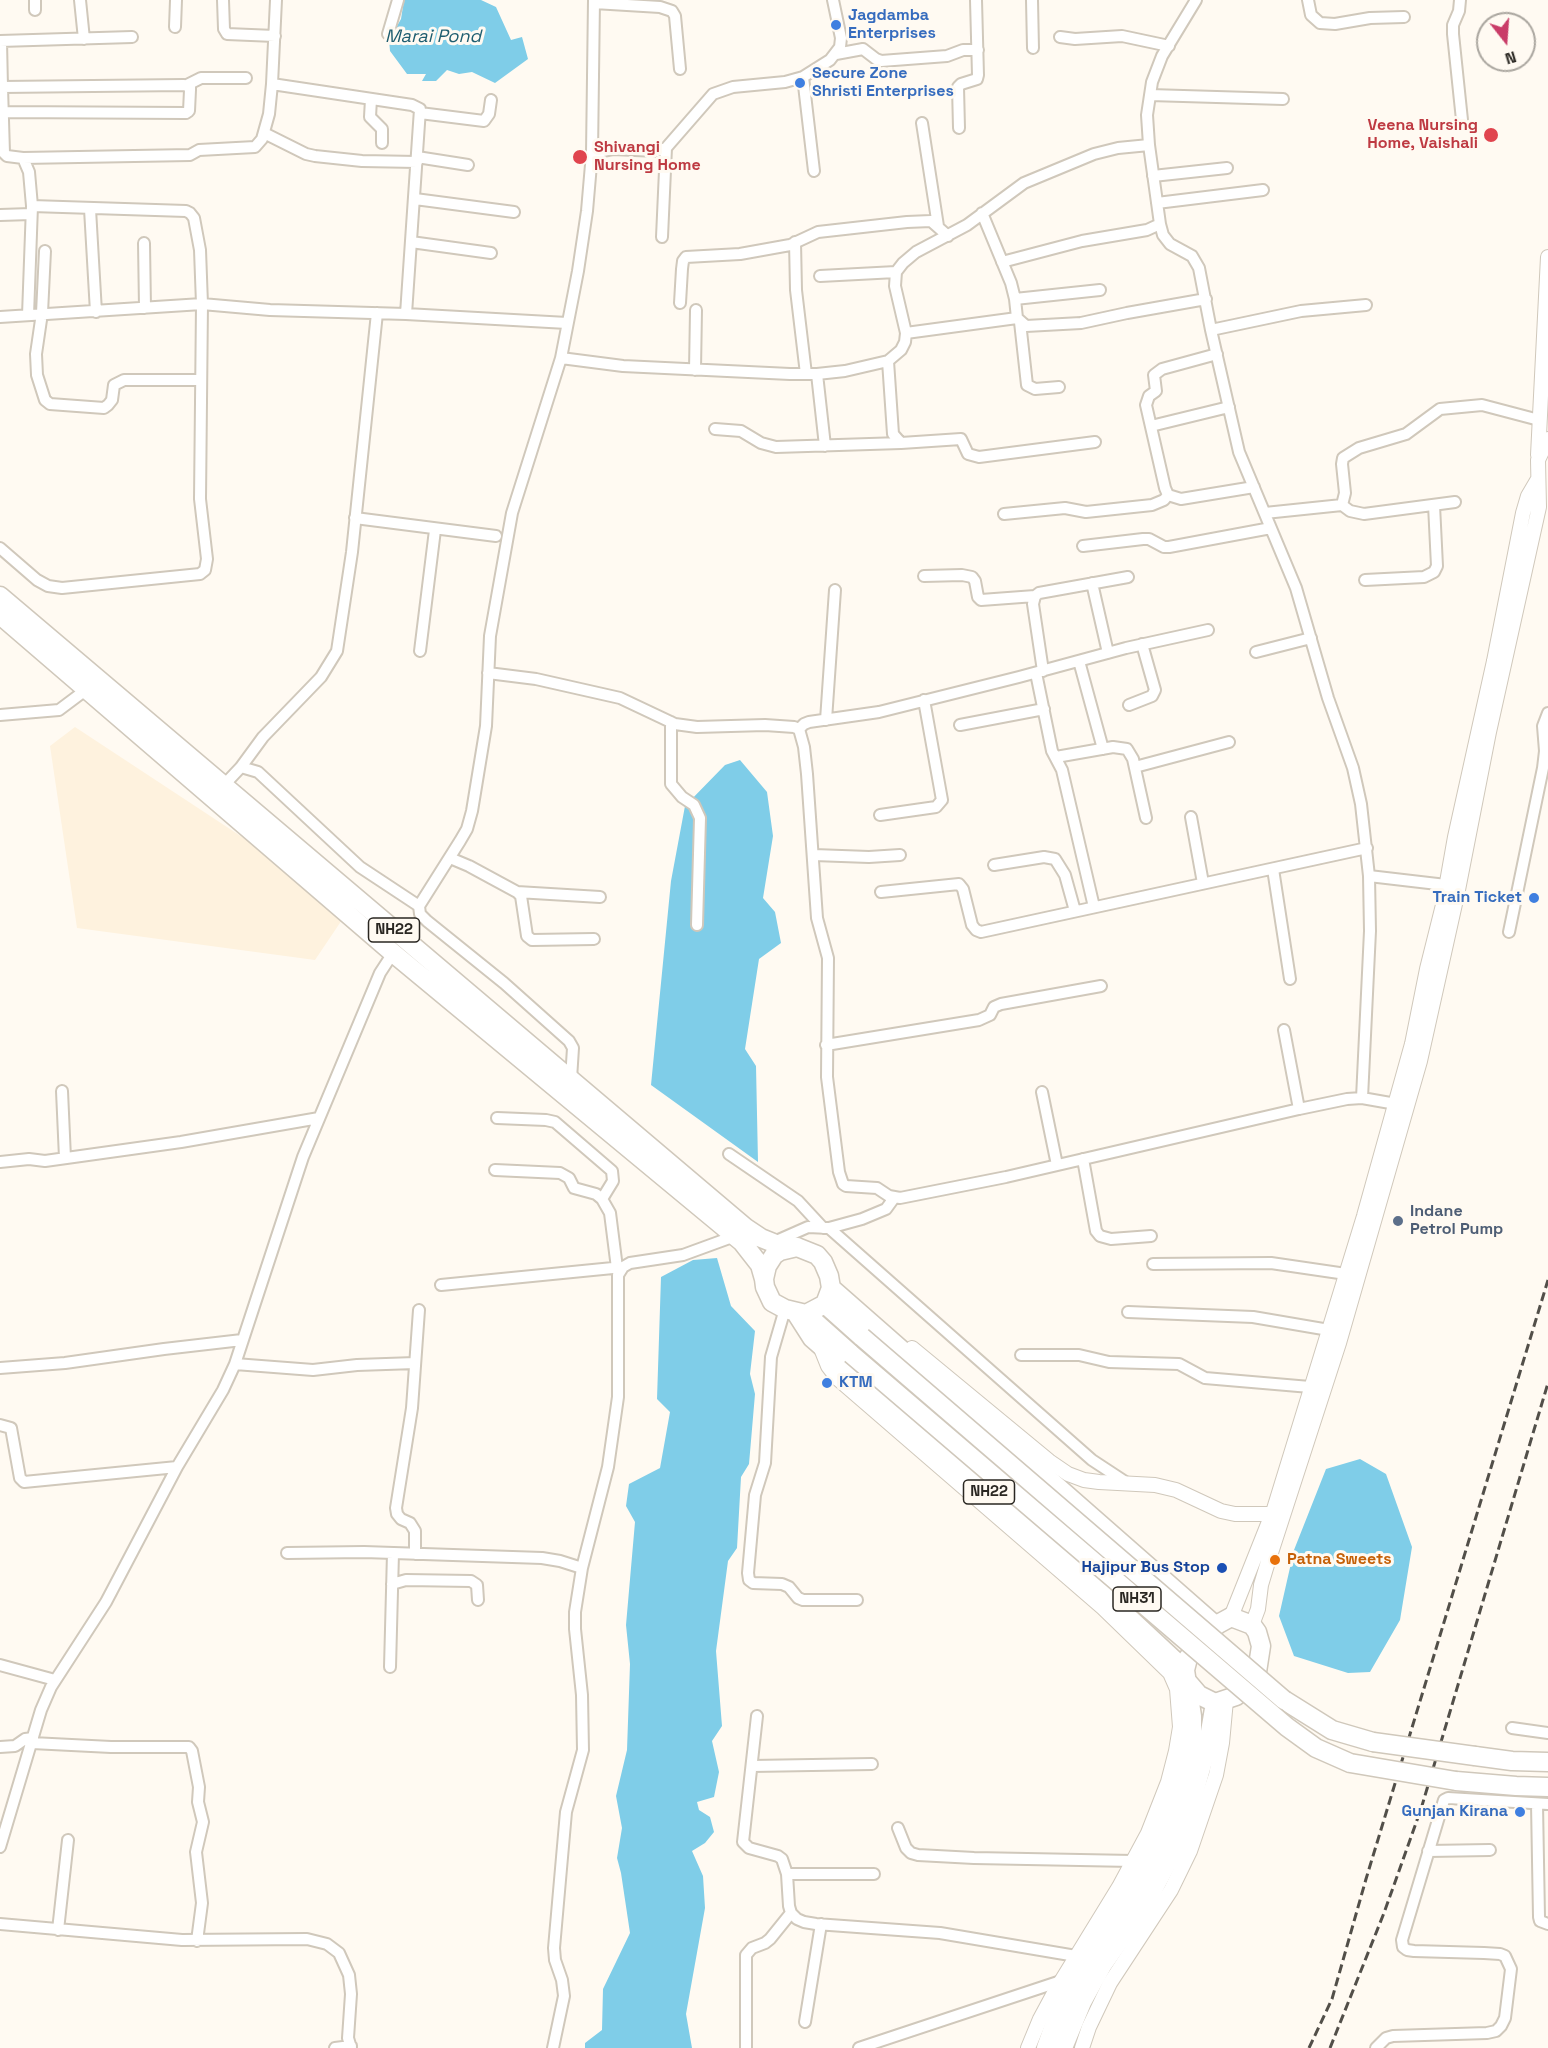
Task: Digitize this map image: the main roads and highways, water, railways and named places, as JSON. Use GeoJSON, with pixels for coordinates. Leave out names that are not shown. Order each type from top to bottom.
{"type":"FeatureCollection","features":[{"type":"Feature","properties":{"kind":"highway","name":"NH22"},"geometry":{"type":"LineString","coordinates":[[0,596],[746,1228],[761,1238],[797,1247],[817,1255],[830,1276],[828,1296],[845,1300],[1224,1621]]}},
{"type":"Feature","properties":{"kind":"highway","name":"NH22"},"geometry":{"type":"LineString","coordinates":[[0,615],[393,953],[735,1236],[760,1265],[765,1287],[772,1302],[796,1312],[804,1328],[819,1343],[1080,1572],[1186,1676],[1199,1695],[1221,1701]]}},
{"type":"Feature","properties":{"kind":"highway"},"geometry":{"type":"LineString","coordinates":[[764,1279],[767,1266],[774,1255],[780,1251],[797,1247]]}},
{"type":"Feature","properties":{"kind":"highway"},"geometry":{"type":"LineString","coordinates":[[796,1312],[828,1296]]}},
{"type":"Feature","properties":{"kind":"highway","name":"NH31"},"geometry":{"type":"LineString","coordinates":[[828,1296],[862,1337],[1284,1700],[1332,1730],[1373,1742],[1512,1761],[1548,1762]]}},
{"type":"Feature","properties":{"kind":"highway","name":"NH31"},"geometry":{"type":"LineString","coordinates":[[796,1312],[851,1354],[1287,1728],[1316,1748],[1350,1763],[1456,1781],[1548,1787]]}},
{"type":"Feature","properties":{"kind":"highway"},"geometry":{"type":"LineString","coordinates":[[1046,2048],[1058,2014],[1074,1981],[1138,1883],[1159,1844],[1179,1819],[1208,1743],[1221,1701],[1236,1696],[1251,1683],[1257,1672],[1261,1646],[1257,1632],[1252,1625],[1224,1621],[1209,1629],[1188,1658],[1186,1676],[1192,1716],[1186,1730],[1179,1819],[1173,1852],[1146,1903],[1103,1964],[1082,2002],[1063,2048]]}},
{"type":"Feature","properties":{"kind":"main road"},"geometry":{"type":"LineString","coordinates":[[1224,1621],[1272,1514],[1346,1274],[1378,1188],[1420,1061],[1543,508],[1538,479],[1538,460],[1548,257]]}},
{"type":"Feature","properties":{"kind":"main road"},"geometry":{"type":"LineString","coordinates":[[1538,460],[1548,439]]}},
{"type":"Feature","properties":{"kind":"main road"},"geometry":{"type":"LineString","coordinates":[[1252,1625],[1258,1609],[1258,1600],[1267,1565],[1320,1405],[1378,1188],[1412,1044],[1523,513],[1528,496],[1538,479]]}},
{"type":"Feature","properties":{"kind":"main road"},"geometry":{"type":"LineString","coordinates":[[845,1300],[872,1315],[1060,1470],[1084,1480],[1155,1485],[1176,1490],[1221,1511],[1235,1514],[1272,1514]]}},
{"type":"Feature","properties":{"kind":"main road"},"geometry":{"type":"LineString","coordinates":[[819,1343],[828,1366],[838,1379],[1103,1608],[1170,1673],[1177,1689],[1186,1730],[1148,1833],[1061,1981],[1040,2019],[1028,2048]]}},
{"type":"Feature","properties":{"kind":"main road"},"geometry":{"type":"LineString","coordinates":[[1082,2048],[1110,1983],[1171,1890],[1190,1851],[1216,1775],[1222,1743],[1221,1701]]}},
{"type":"Feature","properties":{"kind":"water","name":"Marai Pond"},"geometry":{"type":"Polygon","coordinates":[[[404,0],[481,0],[496,7],[511,40],[522,37],[528,59],[495,83],[472,72],[459,74],[447,70],[436,81],[422,81],[426,74],[407,74],[390,51],[389,40],[401,19],[404,0]]]}},
{"type":"Feature","properties":{"kind":"water"},"geometry":{"type":"Polygon","coordinates":[[[740,760],[767,792],[773,836],[763,898],[775,912],[781,943],[759,959],[745,1049],[756,1066],[758,1162],[651,1085],[671,881],[685,806],[725,765],[740,760]]]}},
{"type":"Feature","properties":{"kind":"water"},"geometry":{"type":"Polygon","coordinates":[[[717,1258],[731,1306],[755,1331],[750,1374],[755,1394],[749,1464],[741,1477],[737,1548],[728,1561],[716,1651],[722,1726],[712,1741],[719,1772],[714,1797],[697,1802],[699,1810],[710,1817],[714,1832],[705,1843],[692,1851],[703,1876],[705,1908],[686,2014],[692,2048],[585,2048],[585,2043],[602,2030],[603,1989],[630,1933],[617,1858],[622,1828],[616,1796],[627,1750],[630,1664],[626,1625],[635,1522],[626,1506],[629,1484],[660,1468],[670,1412],[657,1399],[661,1277],[693,1260],[717,1258]]]}},
{"type":"Feature","properties":{"kind":"water"},"geometry":{"type":"Polygon","coordinates":[[[1360,1459],[1386,1474],[1412,1547],[1400,1620],[1370,1672],[1348,1673],[1294,1656],[1279,1616],[1294,1550],[1326,1469],[1360,1459]]]}},
{"type":"Feature","properties":{"kind":"railway"},"geometry":{"type":"LineString","coordinates":[[1309,2048],[1332,1999],[1366,1879],[1548,1280]]}},
{"type":"Feature","properties":{"kind":"railway"},"geometry":{"type":"LineString","coordinates":[[1330,2048],[1384,1913],[1421,1809],[1548,1383]]}},
{"type":"Feature","properties":{"kind":"place","name":"Jagdamba Enterprises"},"geometry":{"type":"Point","coordinates":[836,25]}},
{"type":"Feature","properties":{"kind":"place","name":"Secure Zone Shristi Enterprises"},"geometry":{"type":"Point","coordinates":[800,83]}},
{"type":"Feature","properties":{"kind":"place","name":"Veena Nursing Home, Vaishali"},"geometry":{"type":"Point","coordinates":[1491,135]}},
{"type":"Feature","properties":{"kind":"place","name":"Shivangi Nursing Home"},"geometry":{"type":"Point","coordinates":[580,157]}},
{"type":"Feature","properties":{"kind":"place","name":"Train Ticket"},"geometry":{"type":"Point","coordinates":[1534,898]}},
{"type":"Feature","properties":{"kind":"place","name":"Indane Petrol Pump"},"geometry":{"type":"Point","coordinates":[1398,1221]}},
{"type":"Feature","properties":{"kind":"place","name":"KTM"},"geometry":{"type":"Point","coordinates":[827,1383]}},
{"type":"Feature","properties":{"kind":"place","name":"Patna Sweets"},"geometry":{"type":"Point","coordinates":[1275,1560]}},
{"type":"Feature","properties":{"kind":"place","name":"Hajipur Bus Stop"},"geometry":{"type":"Point","coordinates":[1222,1568]}},
{"type":"Feature","properties":{"kind":"place","name":"Gunjan Kirana"},"geometry":{"type":"Point","coordinates":[1520,1812]}}]}
